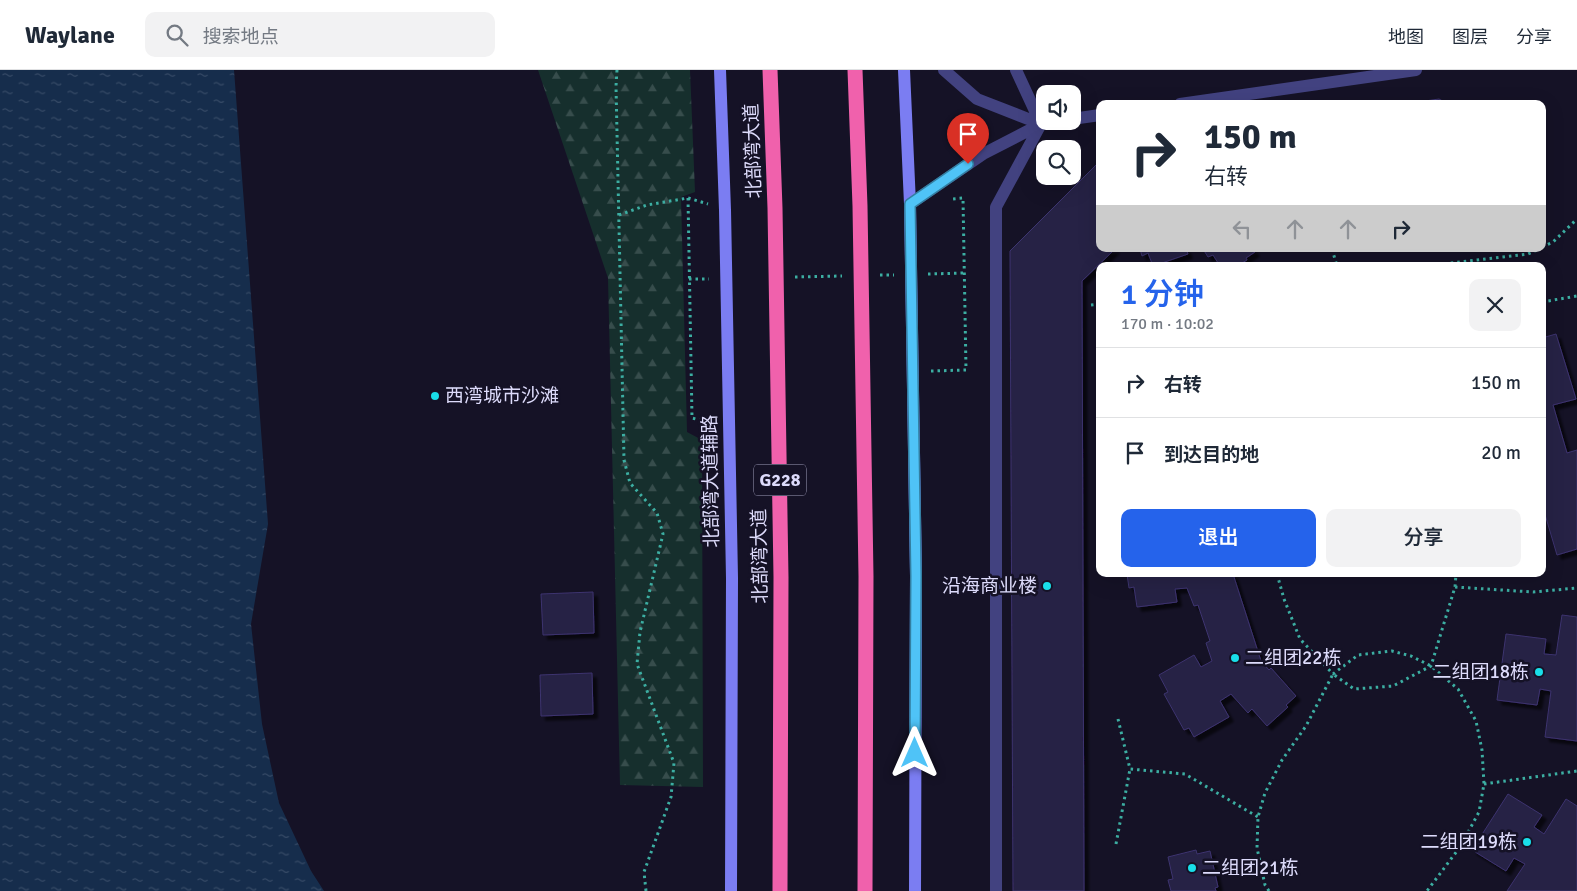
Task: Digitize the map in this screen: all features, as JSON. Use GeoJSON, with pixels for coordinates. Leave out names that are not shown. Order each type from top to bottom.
{"type":"FeatureCollection","features":[{"type":"Feature","properties":{"kind":"highway","name":"北部湾大道"},"geometry":{"type":"LineString","coordinates":[[770,70],[775,208],[781,577],[780,891]]}},
{"type":"Feature","properties":{"kind":"highway"},"geometry":{"type":"LineString","coordinates":[[855,70],[860,206],[866,576],[865,891]]}},
{"type":"Feature","properties":{"kind":"main road","name":"北部湾大道辅路"},"geometry":{"type":"LineString","coordinates":[[720,70],[725,210],[732,578],[731,891]]}},
{"type":"Feature","properties":{"kind":"main road"},"geometry":{"type":"LineString","coordinates":[[904,70],[910,204],[916,576],[915,891]]}},
{"type":"Feature","properties":{"kind":"lane"},"geometry":{"type":"LineString","coordinates":[[944,70],[977,99],[1036,122]]}},
{"type":"Feature","properties":{"kind":"lane"},"geometry":{"type":"LineString","coordinates":[[1016,70],[1036,113]]}},
{"type":"Feature","properties":{"kind":"lane"},"geometry":{"type":"LineString","coordinates":[[1208,100],[1416,70]]}},
{"type":"Feature","properties":{"kind":"lane"},"geometry":{"type":"LineString","coordinates":[[1081,118],[1096,116]]}},
{"type":"Feature","properties":{"kind":"lane"},"geometry":{"type":"LineString","coordinates":[[910,204],[983,154],[1036,127]]}},
{"type":"Feature","properties":{"kind":"lane"},"geometry":{"type":"LineString","coordinates":[[996,891],[996,207],[1038,130]]}},
{"type":"Feature","properties":{"kind":"path"},"geometry":{"type":"LineString","coordinates":[[617,70],[624,460],[630,482],[657,513],[662,534],[640,632],[637,664],[674,763],[671,797],[644,872],[646,891]]}},
{"type":"Feature","properties":{"kind":"path"},"geometry":{"type":"LineString","coordinates":[[619,215],[647,205],[688,198],[725,210]]}},
{"type":"Feature","properties":{"kind":"path"},"geometry":{"type":"LineString","coordinates":[[688,198],[692,418]]}},
{"type":"Feature","properties":{"kind":"path"},"geometry":{"type":"LineString","coordinates":[[912,371],[966,370],[963,198]]}},
{"type":"Feature","properties":{"kind":"path"},"geometry":{"type":"LineString","coordinates":[[1546,246],[1553,242],[1577,219]]}},
{"type":"Feature","properties":{"kind":"path"},"geometry":{"type":"LineString","coordinates":[[1459,262],[1532,252]]}},
{"type":"Feature","properties":{"kind":"path"},"geometry":{"type":"LineString","coordinates":[[925,274],[965,273]]}},
{"type":"Feature","properties":{"kind":"path"},"geometry":{"type":"LineString","coordinates":[[876,275],[896,275]]}},
{"type":"Feature","properties":{"kind":"path"},"geometry":{"type":"LineString","coordinates":[[788,277],[847,276]]}},
{"type":"Feature","properties":{"kind":"path"},"geometry":{"type":"LineString","coordinates":[[689,280],[709,279]]}},
{"type":"Feature","properties":{"kind":"path"},"geometry":{"type":"LineString","coordinates":[[1546,301],[1577,296]]}},
{"type":"Feature","properties":{"kind":"path"},"geometry":{"type":"LineString","coordinates":[[1090,305],[1096,304]]}},
{"type":"Feature","properties":{"kind":"path"},"geometry":{"type":"LineString","coordinates":[[1278,577],[1284,599],[1300,639],[1333,674],[1354,689],[1393,686],[1431,666],[1455,587],[1456,577]]}},
{"type":"Feature","properties":{"kind":"path"},"geometry":{"type":"LineString","coordinates":[[1455,587],[1533,592],[1577,588]]}},
{"type":"Feature","properties":{"kind":"path"},"geometry":{"type":"LineString","coordinates":[[1269,891],[1265,885],[1257,848],[1258,817],[1266,794],[1282,760],[1306,726],[1333,674],[1358,655],[1392,651],[1411,656],[1431,666],[1458,688],[1476,721],[1482,750],[1484,784],[1479,812],[1460,847],[1427,891]]}},
{"type":"Feature","properties":{"kind":"path"},"geometry":{"type":"LineString","coordinates":[[1116,844],[1130,769],[1118,719]]}},
{"type":"Feature","properties":{"kind":"path"},"geometry":{"type":"LineString","coordinates":[[1130,769],[1185,774],[1258,817]]}},
{"type":"Feature","properties":{"kind":"path"},"geometry":{"type":"LineString","coordinates":[[1484,784],[1577,771]]}},
{"type":"Feature","properties":{"kind":"green space"},"geometry":{"type":"Polygon","coordinates":[[[538,70],[690,70],[695,192],[681,197],[687,432],[702,440],[703,787],[620,785],[608,278],[538,70]]]}},
{"type":"Feature","properties":{"kind":"water"},"geometry":{"type":"Polygon","coordinates":[[[0,70],[234,70],[268,524],[251,624],[262,724],[279,803],[311,871],[324,891],[0,891],[0,70]]]}},
{"type":"Feature","properties":{"kind":"building","name":"沿海商业楼"},"geometry":{"type":"Polygon","coordinates":[[[1096,165],[1096,252],[1112,252],[1102,262],[1096,262],[1096,267],[1082,281],[1084,891],[1013,891],[1010,251],[1076,185],[1081,185],[1081,180],[1096,165]]]}},
{"type":"Feature","properties":{"kind":"building"},"geometry":{"type":"Polygon","coordinates":[[[1141,252],[1187,252],[1188,254],[1165,262],[1151,262],[1148,253],[1142,256],[1141,252]]]}},
{"type":"Feature","properties":{"kind":"building"},"geometry":{"type":"Polygon","coordinates":[[[1205,252],[1255,252],[1244,262],[1217,262],[1213,255],[1208,257],[1205,252]]]}},
{"type":"Feature","properties":{"kind":"building"},"geometry":{"type":"Polygon","coordinates":[[[1556,334],[1576,399],[1553,405],[1567,453],[1577,450],[1577,549],[1557,555],[1546,518],[1546,337],[1556,334]]]}},
{"type":"Feature","properties":{"kind":"building","name":"二组团22栋"},"geometry":{"type":"Polygon","coordinates":[[[1127,577],[1234,577],[1261,661],[1269,670],[1271,668],[1296,696],[1286,705],[1288,707],[1267,726],[1252,709],[1248,713],[1231,694],[1220,701],[1229,717],[1194,737],[1189,728],[1184,730],[1164,694],[1168,692],[1159,675],[1194,655],[1201,667],[1212,661],[1206,643],[1210,641],[1198,605],[1194,606],[1187,588],[1175,589],[1177,602],[1137,607],[1134,587],[1129,588],[1127,577]]]}},
{"type":"Feature","properties":{"kind":"building"},"geometry":{"type":"Polygon","coordinates":[[[593,592],[594,633],[543,635],[541,594],[593,592]]]}},
{"type":"Feature","properties":{"kind":"building","name":"二组团18栋"},"geometry":{"type":"Polygon","coordinates":[[[1562,615],[1577,617],[1577,741],[1545,737],[1551,691],[1540,689],[1537,705],[1497,700],[1506,634],[1546,639],[1544,654],[1556,655],[1562,615]]]}},
{"type":"Feature","properties":{"kind":"building"},"geometry":{"type":"Polygon","coordinates":[[[592,673],[593,714],[541,716],[540,675],[592,673]]]}},
{"type":"Feature","properties":{"kind":"building","name":"二组团19栋"},"geometry":{"type":"Polygon","coordinates":[[[1508,794],[1542,815],[1534,827],[1544,834],[1566,799],[1577,806],[1577,891],[1507,891],[1525,864],[1514,858],[1506,871],[1472,850],[1508,794]]]}},
{"type":"Feature","properties":{"kind":"building","name":"二组团21栋"},"geometry":{"type":"Polygon","coordinates":[[[1196,850],[1197,854],[1210,851],[1218,887],[1215,888],[1216,891],[1171,891],[1168,880],[1173,879],[1168,857],[1196,850]]]}},
{"type":"Feature","properties":{"kind":"place","name":"西湾城市沙滩"},"geometry":{"type":"Point","coordinates":[435,396]}},
{"type":"Feature","properties":{"kind":"place","name":"沿海商业楼"},"geometry":{"type":"Point","coordinates":[1047,586]}},
{"type":"Feature","properties":{"kind":"place","name":"二组团22栋"},"geometry":{"type":"Point","coordinates":[1235,658]}},
{"type":"Feature","properties":{"kind":"place","name":"二组团18栋"},"geometry":{"type":"Point","coordinates":[1539,672]}},
{"type":"Feature","properties":{"kind":"place","name":"二组团19栋"},"geometry":{"type":"Point","coordinates":[1527,842]}},
{"type":"Feature","properties":{"kind":"place","name":"二组团21栋"},"geometry":{"type":"Point","coordinates":[1192,868]}},
{"type":"Feature","properties":{"kind":"route"},"geometry":{"type":"LineString","coordinates":[[915,753],[916,576],[910,204],[968,164]]}}]}
